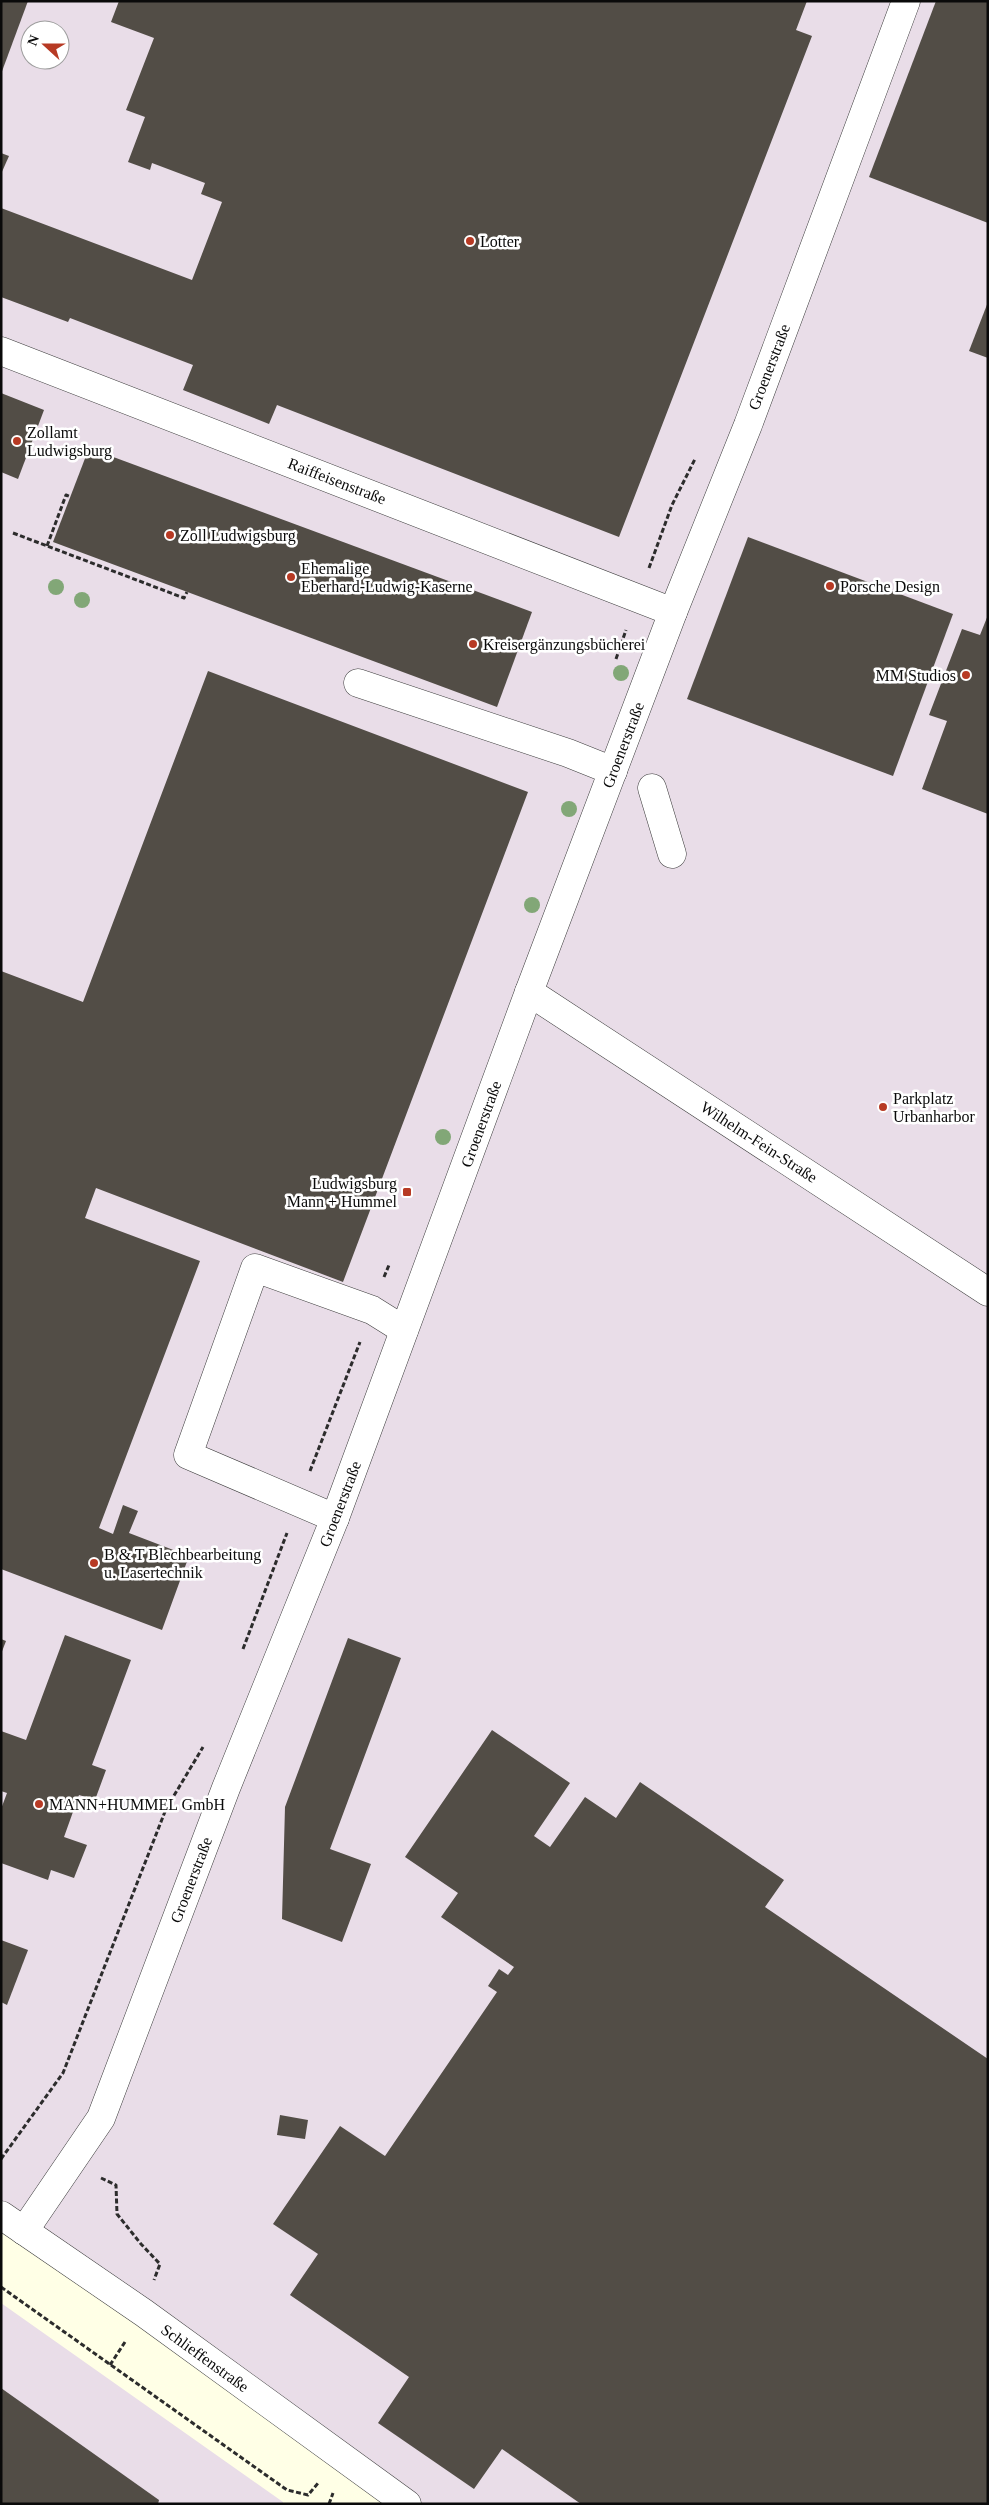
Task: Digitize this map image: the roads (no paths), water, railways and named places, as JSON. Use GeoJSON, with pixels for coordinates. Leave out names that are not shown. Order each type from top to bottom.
{"type":"FeatureCollection","features":[{"type":"Feature","properties":{"kind":"street","name":"Groenerstraße"},"geometry":{"type":"LineString","coordinates":[[24,2231],[101,2118],[226,1788],[335,1518],[529,992],[673,612],[754,408],[906,1]]}},
{"type":"Feature","properties":{"kind":"street","name":"Raiffeisenstraße"},"geometry":{"type":"LineString","coordinates":[[1,351],[673,612]]}},
{"type":"Feature","properties":{"kind":"street"},"geometry":{"type":"LineString","coordinates":[[358,683],[580,757],[614,771]]}},
{"type":"Feature","properties":{"kind":"street"},"geometry":{"type":"LineString","coordinates":[[652,788],[672,854]]}},
{"type":"Feature","properties":{"kind":"street","name":"Wilhelm-Fein-Straße"},"geometry":{"type":"LineString","coordinates":[[529,992],[988,1292]]}},
{"type":"Feature","properties":{"kind":"street"},"geometry":{"type":"LineString","coordinates":[[335,1518],[188,1455],[255,1268],[372,1310],[404,1330]]}},
{"type":"Feature","properties":{"kind":"street","name":"Schlieffenstraße"},"geometry":{"type":"LineString","coordinates":[[1,2215],[144,2312],[407,2504]]}},
{"type":"Feature","properties":{"kind":"place","name":"Lotter"},"geometry":{"type":"Point","coordinates":[470,241]}},
{"type":"Feature","properties":{"kind":"place","name":"Zollamt Ludwigsburg"},"geometry":{"type":"Point","coordinates":[17,441]}},
{"type":"Feature","properties":{"kind":"place","name":"Zoll Ludwigsburg"},"geometry":{"type":"Point","coordinates":[170,535]}},
{"type":"Feature","properties":{"kind":"place","name":"Ehemalige Eberhard-Ludwig-Kaserne"},"geometry":{"type":"Point","coordinates":[291,577]}},
{"type":"Feature","properties":{"kind":"place","name":"Porsche Design"},"geometry":{"type":"Point","coordinates":[830,586]}},
{"type":"Feature","properties":{"kind":"place","name":"Kreisergänzungsbücherei"},"geometry":{"type":"Point","coordinates":[473,644]}},
{"type":"Feature","properties":{"kind":"place","name":"MM Studios"},"geometry":{"type":"Point","coordinates":[966,675]}},
{"type":"Feature","properties":{"kind":"place","name":"Parkplatz Urbanharbor"},"geometry":{"type":"Point","coordinates":[883,1107]}},
{"type":"Feature","properties":{"kind":"place","name":"Ludwigsburg Mann + Hummel"},"geometry":{"type":"Point","coordinates":[407,1192]}},
{"type":"Feature","properties":{"kind":"place","name":"B & T Blechbearbeitung u. Lasertechnik"},"geometry":{"type":"Point","coordinates":[94,1563]}},
{"type":"Feature","properties":{"kind":"place","name":"MANN+HUMMEL GmbH"},"geometry":{"type":"Point","coordinates":[39,1804]}}]}
